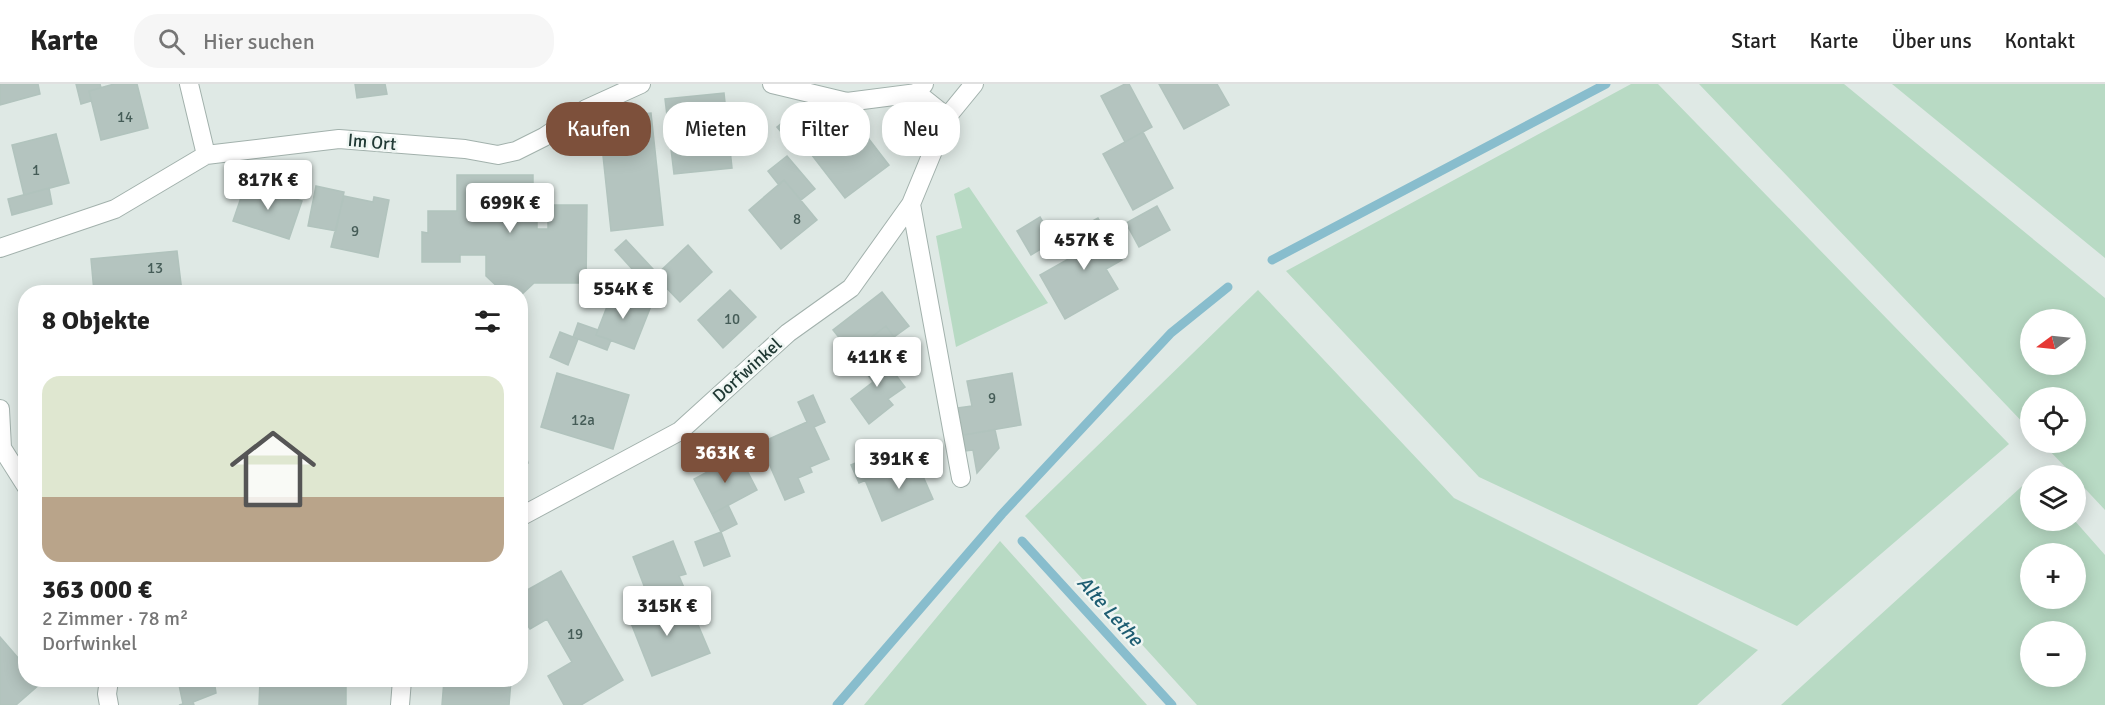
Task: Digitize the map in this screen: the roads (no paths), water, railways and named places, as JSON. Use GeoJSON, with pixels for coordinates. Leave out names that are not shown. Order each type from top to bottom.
{"type":"FeatureCollection","features":[{"type":"Feature","properties":{"kind":"street"},"geometry":{"type":"LineString","coordinates":[[189,84],[206,155]]}},
{"type":"Feature","properties":{"kind":"street","name":"Im Ort"},"geometry":{"type":"LineString","coordinates":[[0,248],[116,209],[206,155],[339,139],[465,149],[498,155],[516,151],[544,137],[586,109],[640,84]]}},
{"type":"Feature","properties":{"kind":"street"},"geometry":{"type":"LineString","coordinates":[[772,84],[847,102],[921,89],[933,102]]}},
{"type":"Feature","properties":{"kind":"street","name":"Dorfwinkel"},"geometry":{"type":"LineString","coordinates":[[959,102],[974,84]]}},
{"type":"Feature","properties":{"kind":"street","name":"Dorfwinkel"},"geometry":{"type":"LineString","coordinates":[[528,513],[680,431],[788,333],[851,288],[911,204],[930,156]]}},
{"type":"Feature","properties":{"kind":"street"},"geometry":{"type":"LineString","coordinates":[[911,204],[961,477]]}},
{"type":"Feature","properties":{"kind":"street"},"geometry":{"type":"LineString","coordinates":[[0,409],[1,448],[18,474]]}},
{"type":"Feature","properties":{"kind":"street"},"geometry":{"type":"LineString","coordinates":[[108,687],[109,705]]}},
{"type":"Feature","properties":{"kind":"street"},"geometry":{"type":"LineString","coordinates":[[400,705],[401,687]]}},
{"type":"Feature","properties":{"kind":"waterway"},"geometry":{"type":"LineString","coordinates":[[1272,260],[1606,84]]}},
{"type":"Feature","properties":{"kind":"waterway"},"geometry":{"type":"LineString","coordinates":[[837,705],[1002,514],[1171,333],[1228,287]]}},
{"type":"Feature","properties":{"kind":"waterway","name":"Alte Lethe"},"geometry":{"type":"LineString","coordinates":[[1022,541],[1172,705]]}}]}
